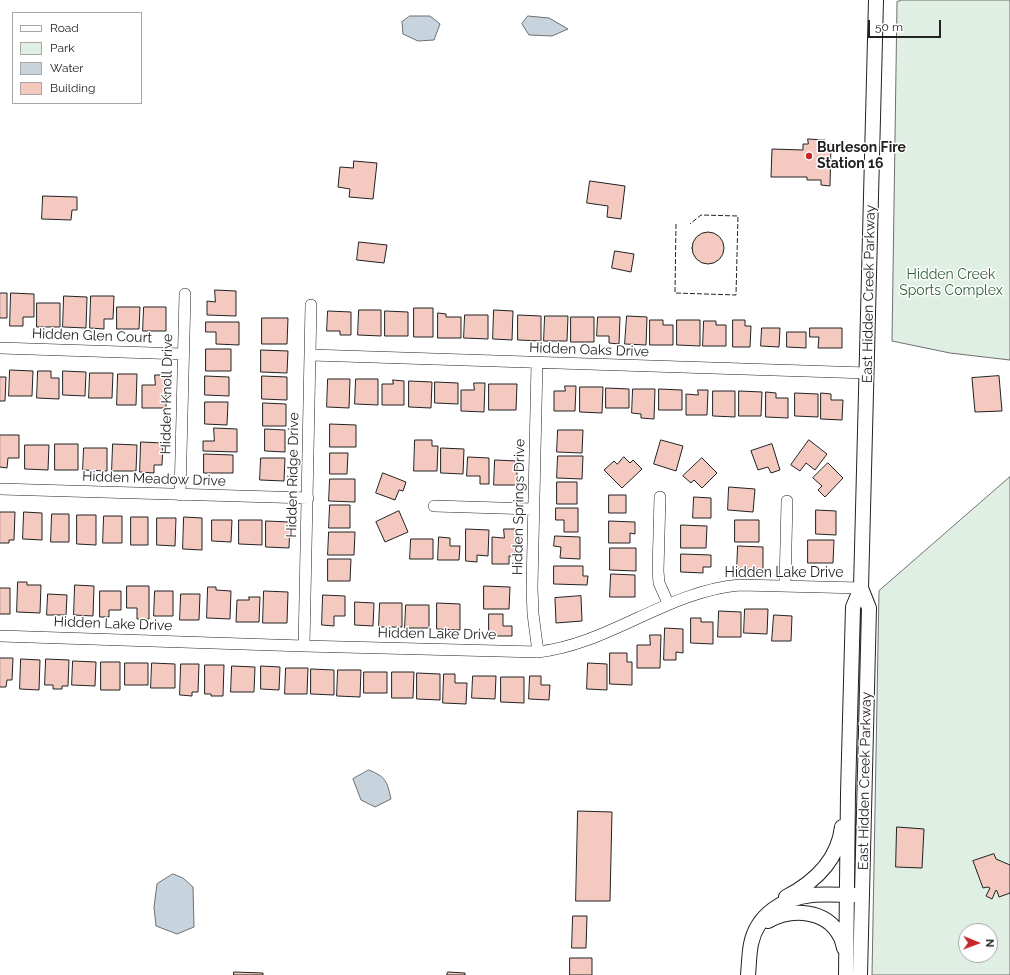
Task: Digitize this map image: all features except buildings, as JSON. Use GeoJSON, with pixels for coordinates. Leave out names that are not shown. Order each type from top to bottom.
{"type":"FeatureCollection","features":[{"type":"Feature","properties":{"kind":"main road","name":"East Hidden Creek Parkway"},"geometry":{"type":"LineString","coordinates":[[846,975],[848,794],[853,608],[861,588],[876,0]]}},
{"type":"Feature","properties":{"kind":"main road","name":"East Hidden Creek Parkway"},"geometry":{"type":"LineString","coordinates":[[860,975],[869,608],[861,588]]}},
{"type":"Feature","properties":{"kind":"main road"},"geometry":{"type":"LineString","coordinates":[[748,975],[751,944],[758,927],[767,914],[775,907],[779,900],[807,885],[827,865],[834,854],[841,837],[848,794]]}},
{"type":"Feature","properties":{"kind":"main road"},"geometry":{"type":"LineString","coordinates":[[775,907],[812,895],[862,895]]}},
{"type":"Feature","properties":{"kind":"main road"},"geometry":{"type":"LineString","coordinates":[[758,927],[783,914],[798,912],[809,913],[821,917],[831,924],[840,935],[846,954]]}},
{"type":"Feature","properties":{"kind":"street","name":"Hidden Knoll Drive"},"geometry":{"type":"LineString","coordinates":[[180,495],[185,294]]}},
{"type":"Feature","properties":{"kind":"street","name":"Hidden Ridge Drive"},"geometry":{"type":"LineString","coordinates":[[304,646],[311,305]]}},
{"type":"Feature","properties":{"kind":"street","name":"Hidden Glen Court"},"geometry":{"type":"LineString","coordinates":[[0,348],[183,354]]}},
{"type":"Feature","properties":{"kind":"street","name":"Hidden Oaks Drive"},"geometry":{"type":"LineString","coordinates":[[311,355],[867,372]]}},
{"type":"Feature","properties":{"kind":"street","name":"Hidden Springs Drive"},"geometry":{"type":"LineString","coordinates":[[537,363],[532,587],[533,614],[538,652]]}},
{"type":"Feature","properties":{"kind":"street","name":"Hidden Meadow Drive"},"geometry":{"type":"LineString","coordinates":[[0,489],[308,498]]}},
{"type":"Feature","properties":{"kind":"street"},"geometry":{"type":"LineString","coordinates":[[660,497],[658,577],[659,583],[668,603]]}},
{"type":"Feature","properties":{"kind":"street"},"geometry":{"type":"LineString","coordinates":[[785,586],[788,501]]}},
{"type":"Feature","properties":{"kind":"street"},"geometry":{"type":"LineString","coordinates":[[434,506],[533,509]]}},
{"type":"Feature","properties":{"kind":"street","name":"Hidden Lake Drive"},"geometry":{"type":"LineString","coordinates":[[0,636],[538,652],[583,642],[668,603],[722,586],[740,585],[861,588]]}},
{"type":"Feature","properties":{"kind":"green space","name":"Hidden Creek Sports Complex"},"geometry":{"type":"Polygon","coordinates":[[[902,0],[1010,0],[1010,360],[950,353],[892,341],[897,2],[902,0]]]}},
{"type":"Feature","properties":{"kind":"green space"},"geometry":{"type":"Polygon","coordinates":[[[1010,477],[1010,975],[872,975],[879,591],[1010,477]]]}},
{"type":"Feature","properties":{"kind":"water"},"geometry":{"type":"Polygon","coordinates":[[[410,16],[430,16],[440,24],[434,40],[418,41],[403,34],[402,22],[410,16]]]}},
{"type":"Feature","properties":{"kind":"water"},"geometry":{"type":"Polygon","coordinates":[[[528,16],[549,18],[568,29],[552,36],[529,35],[522,24],[528,16]]]}},
{"type":"Feature","properties":{"kind":"water"},"geometry":{"type":"Polygon","coordinates":[[[369,770],[385,780],[391,799],[375,807],[361,800],[353,779],[369,770]]]}},
{"type":"Feature","properties":{"kind":"water"},"geometry":{"type":"Polygon","coordinates":[[[173,874],[183,878],[193,887],[194,927],[177,934],[156,926],[154,907],[157,884],[173,874]]]}},
{"type":"Feature","properties":{"kind":"fence"},"geometry":{"type":"LineString","coordinates":[[676,224],[675,293],[736,295],[738,216],[701,215],[690,224]]}},
{"type":"Feature","properties":{"kind":"place","name":"Burleson Fire Station 16"},"geometry":{"type":"Point","coordinates":[809,156]}}]}
